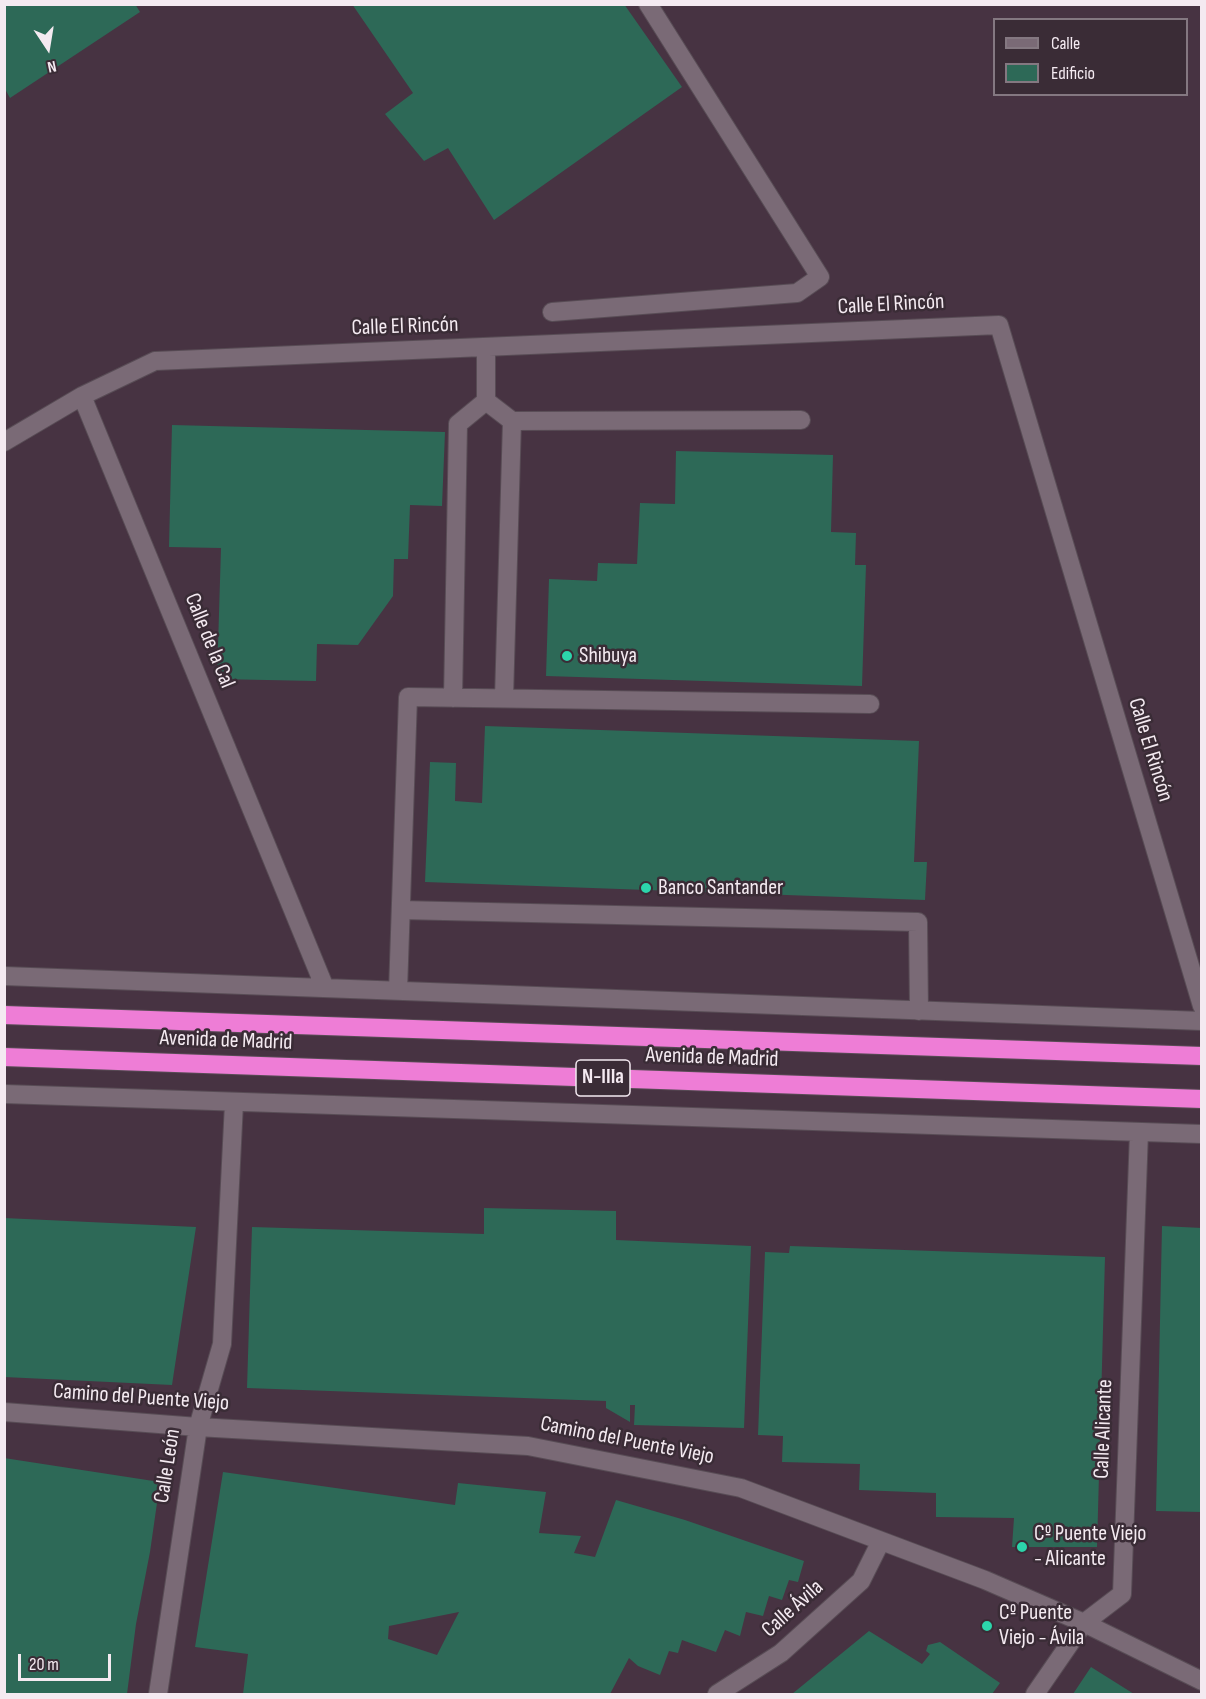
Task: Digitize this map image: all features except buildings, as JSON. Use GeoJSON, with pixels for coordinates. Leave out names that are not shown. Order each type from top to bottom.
{"type":"FeatureCollection","features":[{"type":"Feature","properties":{"kind":"highway","name":"Avenida de Madrid"},"geometry":{"type":"LineString","coordinates":[[4,1015],[1202,1056]]}},
{"type":"Feature","properties":{"kind":"highway","name":"Avenida de Madrid"},"geometry":{"type":"LineString","coordinates":[[4,1057],[1202,1099]]}},
{"type":"Feature","properties":{"kind":"street"},"geometry":{"type":"LineString","coordinates":[[552,312],[797,293],[820,277],[648,4]]}},
{"type":"Feature","properties":{"kind":"street","name":"Calle El Rincón"},"geometry":{"type":"LineString","coordinates":[[82,396],[155,361],[999,325],[1202,1006]]}},
{"type":"Feature","properties":{"kind":"street"},"geometry":{"type":"LineString","coordinates":[[486,347],[486,401]]}},
{"type":"Feature","properties":{"kind":"street"},"geometry":{"type":"LineString","coordinates":[[4,442],[82,396]]}},
{"type":"Feature","properties":{"kind":"street","name":"Calle de la Cal"},"geometry":{"type":"LineString","coordinates":[[82,396],[325,988]]}},
{"type":"Feature","properties":{"kind":"street"},"geometry":{"type":"LineString","coordinates":[[486,401],[512,421],[801,420]]}},
{"type":"Feature","properties":{"kind":"street"},"geometry":{"type":"LineString","coordinates":[[453,698],[458,424],[486,401]]}},
{"type":"Feature","properties":{"kind":"street"},"geometry":{"type":"LineString","coordinates":[[504,698],[512,421]]}},
{"type":"Feature","properties":{"kind":"street"},"geometry":{"type":"LineString","coordinates":[[398,991],[408,697],[870,704]]}},
{"type":"Feature","properties":{"kind":"street"},"geometry":{"type":"LineString","coordinates":[[401,910],[918,922],[919,1011]]}},
{"type":"Feature","properties":{"kind":"street"},"geometry":{"type":"LineString","coordinates":[[4,976],[1202,1021]]}},
{"type":"Feature","properties":{"kind":"street"},"geometry":{"type":"LineString","coordinates":[[4,1094],[1202,1134]]}},
{"type":"Feature","properties":{"kind":"street","name":"Calle León"},"geometry":{"type":"LineString","coordinates":[[158,1695],[198,1427],[222,1344],[234,1103]]}},
{"type":"Feature","properties":{"kind":"street","name":"Calle Alicante"},"geometry":{"type":"LineString","coordinates":[[1035,1695],[1084,1623],[1122,1593],[1139,1132]]}},
{"type":"Feature","properties":{"kind":"street","name":"Camino del Puente Viejo"},"geometry":{"type":"LineString","coordinates":[[4,1412],[198,1427],[528,1446],[741,1488],[985,1580],[1084,1623],[1202,1681]]}},
{"type":"Feature","properties":{"kind":"street","name":"Calle Ávila"},"geometry":{"type":"LineString","coordinates":[[717,1695],[781,1653],[861,1581],[881,1541]]}},
{"type":"Feature","properties":{"kind":"shaded area"},"geometry":{"type":"Polygon","coordinates":[[[5,5],[1201,5],[1201,1694],[5,1694],[5,5]]]}},
{"type":"Feature","properties":{"kind":"place","name":"Shibuya"},"geometry":{"type":"Point","coordinates":[567,656]}},
{"type":"Feature","properties":{"kind":"place","name":"Banco Santander"},"geometry":{"type":"Point","coordinates":[646,888]}},
{"type":"Feature","properties":{"kind":"place","name":"Cº Puente Viejo - Alicante"},"geometry":{"type":"Point","coordinates":[1022,1547]}},
{"type":"Feature","properties":{"kind":"place","name":"Cº Puente Viejo - Ávila"},"geometry":{"type":"Point","coordinates":[987,1626]}}]}
